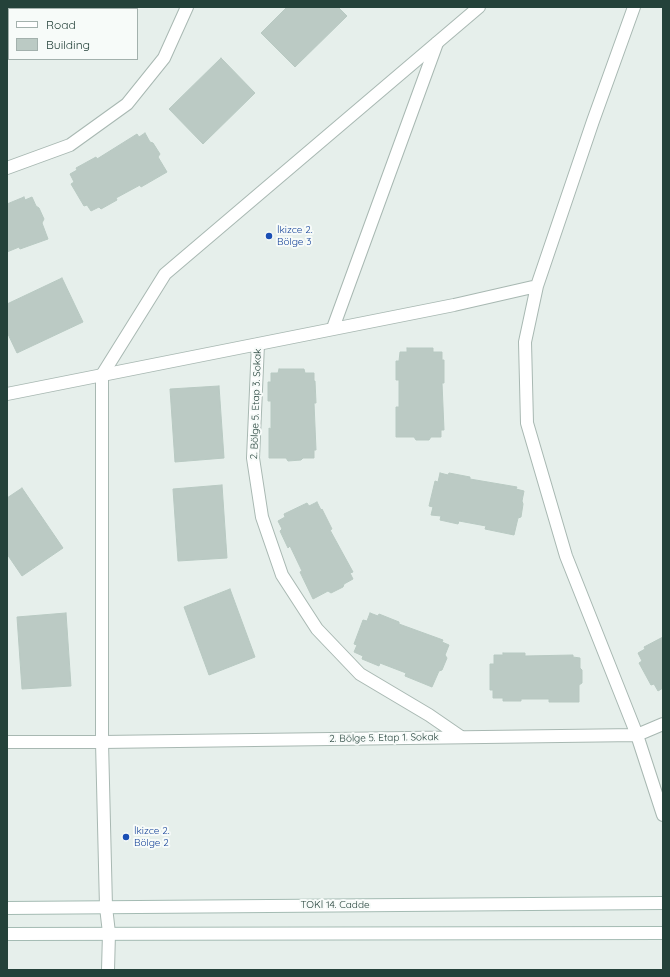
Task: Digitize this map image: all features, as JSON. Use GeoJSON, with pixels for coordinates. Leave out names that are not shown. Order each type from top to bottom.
{"type":"FeatureCollection","features":[{"type":"Feature","properties":{"kind":"street"},"geometry":{"type":"LineString","coordinates":[[7,168],[70,145],[127,104],[164,58],[187,7]]}},
{"type":"Feature","properties":{"kind":"street"},"geometry":{"type":"LineString","coordinates":[[108,970],[109,933],[106,907],[102,742],[102,375],[165,274],[479,7]]}},
{"type":"Feature","properties":{"kind":"street"},"geometry":{"type":"LineString","coordinates":[[634,7],[537,286],[525,342],[527,423],[566,556],[637,735],[663,815]]}},
{"type":"Feature","properties":{"kind":"street"},"geometry":{"type":"LineString","coordinates":[[333,328],[437,43]]}},
{"type":"Feature","properties":{"kind":"street"},"geometry":{"type":"LineString","coordinates":[[7,394],[454,305],[537,286]]}},
{"type":"Feature","properties":{"kind":"street","name":"2. Bölge 5. Etap 3. Sokak"},"geometry":{"type":"LineString","coordinates":[[258,344],[253,458],[262,517],[282,575],[318,629],[360,674],[429,715],[461,737]]}},
{"type":"Feature","properties":{"kind":"street","name":"2. Bölge 5. Etap 1. Sokak"},"geometry":{"type":"LineString","coordinates":[[7,742],[637,735],[663,724]]}},
{"type":"Feature","properties":{"kind":"street","name":"TOKİ 14. Cadde"},"geometry":{"type":"LineString","coordinates":[[7,908],[663,903]]}},
{"type":"Feature","properties":{"kind":"street"},"geometry":{"type":"LineString","coordinates":[[7,934],[663,933]]}},
{"type":"Feature","properties":{"kind":"building"},"geometry":{"type":"Polygon","coordinates":[[[287,7],[338,7],[347,16],[295,67],[261,33],[287,7]]]}},
{"type":"Feature","properties":{"kind":"building"},"geometry":{"type":"Polygon","coordinates":[[[221,58],[255,93],[203,144],[169,109],[221,58]]]}},
{"type":"Feature","properties":{"kind":"building"},"geometry":{"type":"Polygon","coordinates":[[[145,133],[160,154],[158,157],[167,172],[141,187],[140,185],[116,198],[117,200],[101,209],[99,207],[91,211],[87,205],[84,206],[71,184],[74,182],[70,174],[77,170],[76,168],[96,157],[97,159],[137,134],[139,137],[145,133]]]}},
{"type":"Feature","properties":{"kind":"building"},"geometry":{"type":"Polygon","coordinates":[[[24,197],[25,200],[32,197],[36,206],[39,208],[44,219],[42,223],[48,239],[7,252],[7,204],[24,197]]]}},
{"type":"Feature","properties":{"kind":"building"},"geometry":{"type":"Polygon","coordinates":[[[62,278],[83,322],[17,353],[7,332],[7,304],[62,278]]]}},
{"type":"Feature","properties":{"kind":"building"},"geometry":{"type":"Polygon","coordinates":[[[407,348],[433,348],[433,352],[442,352],[442,360],[444,360],[444,383],[442,383],[444,430],[441,430],[441,437],[431,437],[429,440],[416,440],[414,437],[396,437],[396,407],[399,407],[399,380],[396,380],[396,361],[399,361],[400,352],[407,352],[407,348]]]}},
{"type":"Feature","properties":{"kind":"building"},"geometry":{"type":"Polygon","coordinates":[[[279,369],[304,369],[305,373],[314,373],[316,403],[314,403],[316,450],[314,450],[314,458],[303,458],[301,460],[288,461],[286,458],[269,458],[271,401],[268,401],[268,382],[271,382],[271,373],[278,373],[279,369]]]}},
{"type":"Feature","properties":{"kind":"building"},"geometry":{"type":"Polygon","coordinates":[[[219,386],[224,458],[175,462],[170,389],[219,386]]]}},
{"type":"Feature","properties":{"kind":"building"},"geometry":{"type":"Polygon","coordinates":[[[440,473],[448,475],[449,473],[470,477],[470,479],[517,487],[516,489],[524,491],[521,517],[518,518],[514,535],[485,529],[486,526],[459,521],[458,524],[440,520],[441,516],[431,515],[433,507],[429,506],[435,481],[438,482],[440,473]]]}},
{"type":"Feature","properties":{"kind":"building"},"geometry":{"type":"Polygon","coordinates":[[[222,485],[227,558],[178,561],[173,489],[222,485]]]}},
{"type":"Feature","properties":{"kind":"building"},"geometry":{"type":"Polygon","coordinates":[[[22,488],[63,548],[22,576],[7,554],[7,498],[22,488]]]}},
{"type":"Feature","properties":{"kind":"building"},"geometry":{"type":"Polygon","coordinates":[[[317,502],[332,529],[330,530],[353,572],[350,573],[353,579],[344,584],[343,587],[331,593],[328,591],[313,599],[290,546],[288,548],[280,531],[282,529],[278,521],[285,517],[284,514],[307,503],[309,506],[317,502]]]}},
{"type":"Feature","properties":{"kind":"building"},"geometry":{"type":"Polygon","coordinates":[[[230,589],[255,657],[209,675],[184,607],[230,589]]]}},
{"type":"Feature","properties":{"kind":"building"},"geometry":{"type":"Polygon","coordinates":[[[66,613],[71,686],[22,689],[17,617],[66,613]]]}},
{"type":"Feature","properties":{"kind":"building"},"geometry":{"type":"Polygon","coordinates":[[[370,613],[378,616],[379,614],[399,622],[399,624],[443,640],[442,642],[449,645],[445,655],[447,658],[432,687],[405,676],[406,673],[380,663],[379,666],[362,659],[363,656],[354,652],[357,645],[354,644],[363,620],[367,621],[370,613]]]}},
{"type":"Feature","properties":{"kind":"building"},"geometry":{"type":"Polygon","coordinates":[[[663,637],[663,688],[658,691],[654,684],[651,685],[639,663],[642,661],[638,653],[645,649],[644,647],[663,637]]]}},
{"type":"Feature","properties":{"kind":"building"},"geometry":{"type":"Polygon","coordinates":[[[503,653],[525,653],[525,656],[573,655],[573,657],[580,658],[582,683],[579,685],[579,702],[549,702],[549,699],[521,699],[521,701],[503,701],[503,698],[493,698],[493,690],[490,690],[490,664],[494,664],[494,655],[503,655],[503,653]]]}},
{"type":"Feature","properties":{"kind":"place","name":"İkizce 2. Bölge 3"},"geometry":{"type":"Point","coordinates":[269,236]}},
{"type":"Feature","properties":{"kind":"place","name":"İkizce 2. Bölge 2"},"geometry":{"type":"Point","coordinates":[126,837]}}]}
